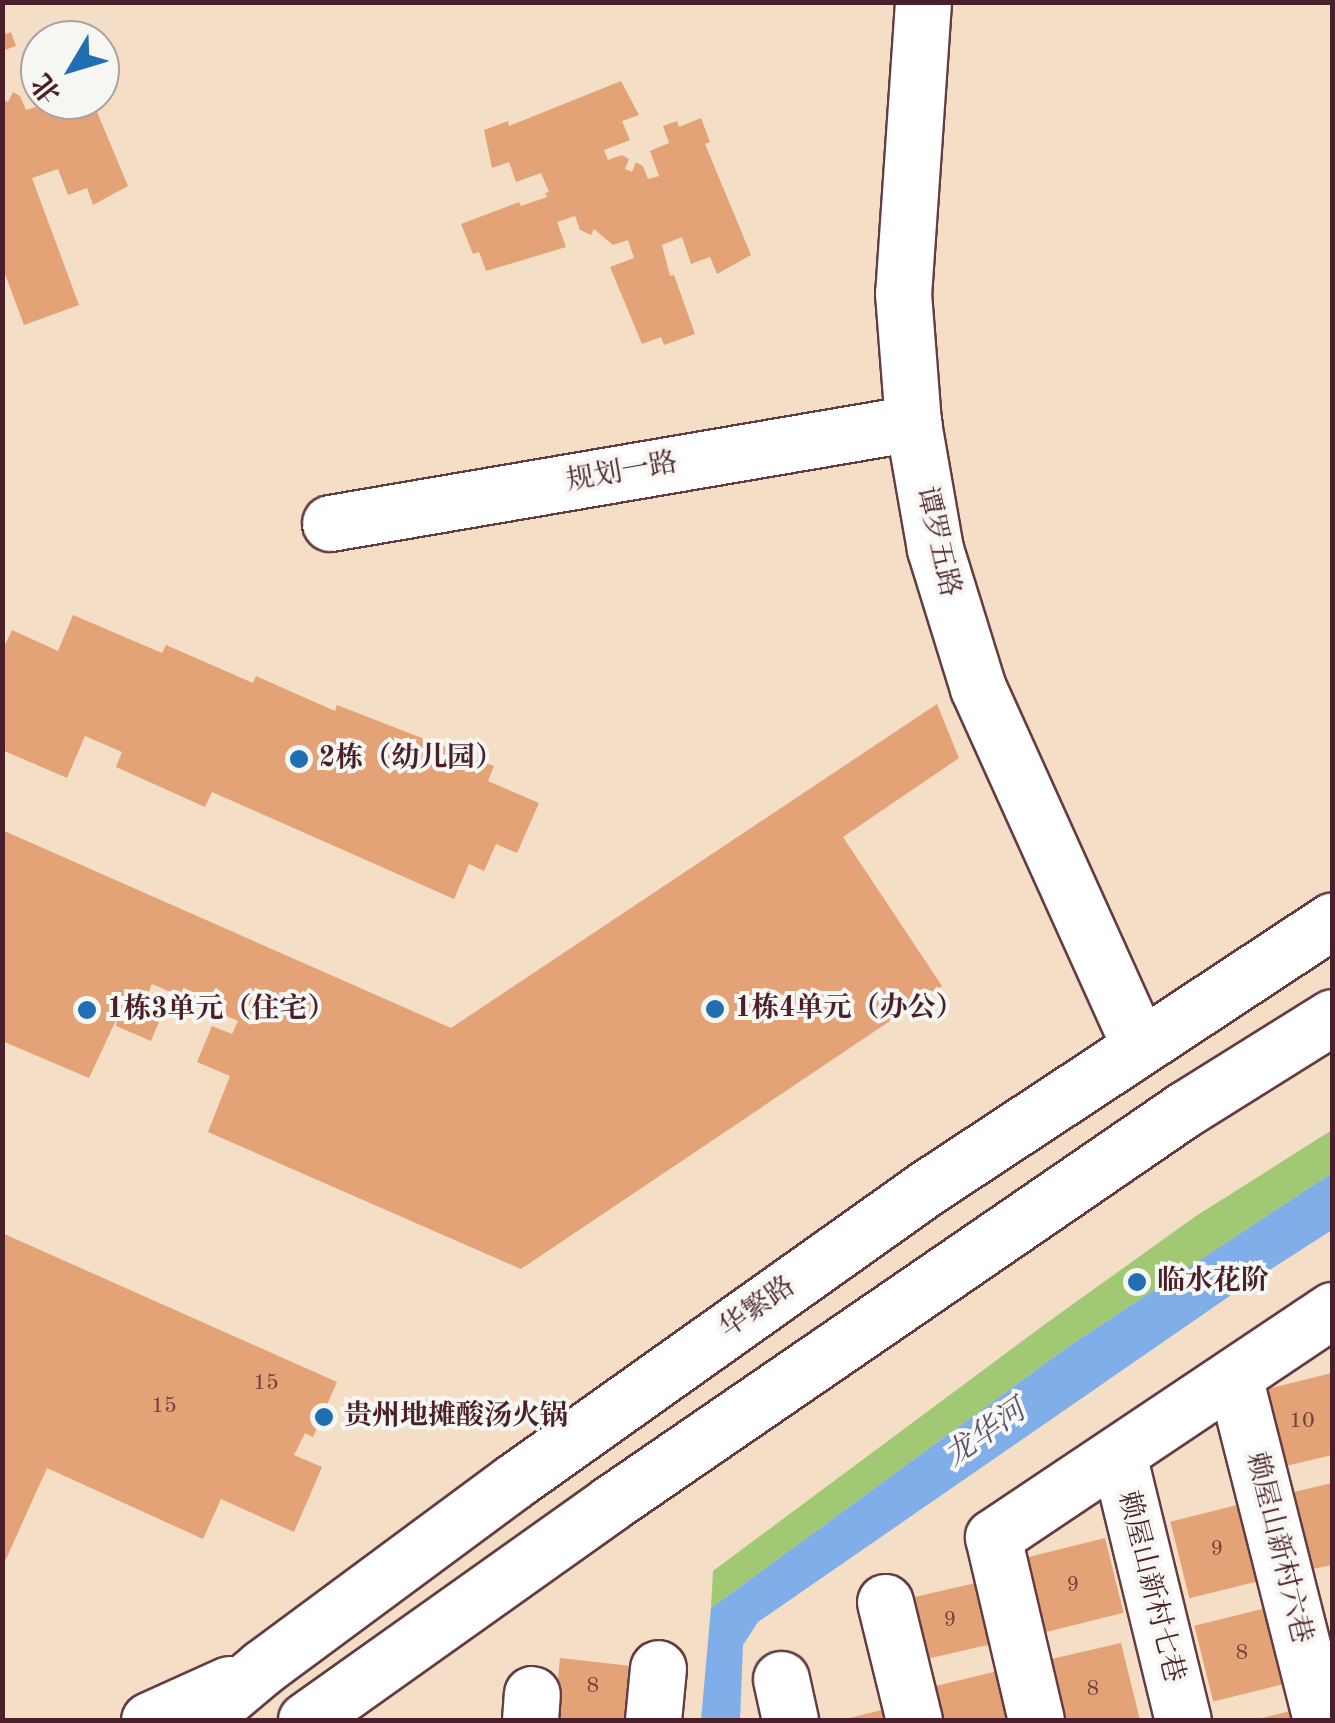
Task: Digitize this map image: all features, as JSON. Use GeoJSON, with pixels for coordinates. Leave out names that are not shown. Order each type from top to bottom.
{"type":"FeatureCollection","features":[{"type":"Feature","properties":{"kind":"main road","name":"谭罗五路"},"geometry":{"type":"LineString","coordinates":[[922,2],[903,292],[913,423],[935,549],[978,688],[1138,1045]]}},
{"type":"Feature","properties":{"kind":"main road","name":"规划一路"},"geometry":{"type":"LineString","coordinates":[[330,523],[913,423]]}},
{"type":"Feature","properties":{"kind":"main road","name":"华繁路"},"geometry":{"type":"LineString","coordinates":[[200,1720],[263,1668],[513,1482],[897,1209],[1138,1045],[1332,921]]}},
{"type":"Feature","properties":{"kind":"main road"},"geometry":{"type":"LineString","coordinates":[[306,1720],[611,1503],[1170,1119],[1332,1017]]}},
{"type":"Feature","properties":{"kind":"main road"},"geometry":{"type":"LineString","coordinates":[[1036,1720],[993,1536],[1332,1310]]}},
{"type":"Feature","properties":{"kind":"main road","name":"赖屋山新村六巷"},"geometry":{"type":"LineString","coordinates":[[1234,1376],[1321,1720]]}},
{"type":"Feature","properties":{"kind":"main road","name":"赖屋山新村七巷"},"geometry":{"type":"LineString","coordinates":[[1118,1454],[1183,1720]]}},
{"type":"Feature","properties":{"kind":"main road"},"geometry":{"type":"LineString","coordinates":[[884,1602],[914,1720]]}},
{"type":"Feature","properties":{"kind":"main road"},"geometry":{"type":"LineString","coordinates":[[149,1720],[263,1668]]}},
{"type":"Feature","properties":{"kind":"green space"},"geometry":{"type":"Polygon","coordinates":[[[1332,1130],[1332,1173],[1069,1346],[711,1608],[713,1571],[1196,1216],[1332,1130]]]}},
{"type":"Feature","properties":{"kind":"water","name":"龙华河"},"geometry":{"type":"Polygon","coordinates":[[[1332,1173],[1332,1230],[1234,1293],[758,1622],[743,1645],[740,1720],[701,1720],[711,1608],[1069,1346],[1332,1173]]]}},
{"type":"Feature","properties":{"kind":"building"},"geometry":{"type":"Polygon","coordinates":[[[2,26],[6,34],[11,32],[16,46],[2,51],[2,26]]]}},
{"type":"Feature","properties":{"kind":"building"},"geometry":{"type":"Polygon","coordinates":[[[621,81],[639,115],[622,121],[630,140],[604,150],[608,160],[622,155],[629,159],[625,169],[632,172],[636,162],[643,166],[648,179],[659,176],[650,151],[669,143],[663,126],[677,121],[679,127],[701,118],[710,142],[705,144],[751,255],[717,274],[710,257],[691,264],[682,237],[662,245],[670,276],[674,275],[695,334],[664,345],[661,337],[642,344],[610,267],[634,258],[628,240],[613,245],[594,229],[591,235],[580,230],[575,216],[557,222],[566,247],[486,271],[479,252],[473,254],[461,224],[519,202],[521,206],[547,197],[545,193],[549,192],[541,173],[516,182],[509,162],[492,168],[484,130],[508,121],[509,126],[621,81]]]}},
{"type":"Feature","properties":{"kind":"building"},"geometry":{"type":"Polygon","coordinates":[[[13,92],[20,96],[20,120],[100,120],[128,186],[93,205],[87,188],[68,195],[58,169],[32,178],[79,305],[24,325],[2,266],[2,100],[8,102],[13,92]]]}},
{"type":"Feature","properties":{"kind":"building","name":"2栋（幼儿园）"},"geometry":{"type":"Polygon","coordinates":[[[73,615],[162,653],[166,645],[253,683],[256,676],[335,711],[337,705],[494,766],[488,781],[539,803],[517,853],[496,844],[484,871],[469,864],[454,899],[212,792],[205,807],[116,767],[122,752],[85,736],[67,778],[2,750],[2,651],[12,630],[58,651],[73,615]]]}},
{"type":"Feature","properties":{"kind":"building"},"geometry":{"type":"Polygon","coordinates":[[[937,704],[959,758],[843,837],[942,986],[521,1269],[208,1132],[230,1076],[197,1062],[212,1026],[232,1034],[238,1021],[152,984],[147,996],[166,1005],[151,1041],[116,1026],[117,1018],[89,1078],[2,1041],[2,830],[451,1028],[937,704]]]}},
{"type":"Feature","properties":{"kind":"building"},"geometry":{"type":"Polygon","coordinates":[[[2,1233],[337,1382],[313,1437],[305,1433],[294,1455],[322,1467],[294,1532],[221,1499],[203,1539],[47,1468],[2,1568],[2,1233]]]}},
{"type":"Feature","properties":{"kind":"building"},"geometry":{"type":"Polygon","coordinates":[[[1332,1373],[1332,1455],[1282,1467],[1263,1390],[1332,1373]]]}},
{"type":"Feature","properties":{"kind":"building"},"geometry":{"type":"Polygon","coordinates":[[[1332,1483],[1332,1565],[1308,1570],[1290,1493],[1332,1483]]]}},
{"type":"Feature","properties":{"kind":"building"},"geometry":{"type":"Polygon","coordinates":[[[1245,1503],[1264,1580],[1189,1598],[1170,1522],[1245,1503]]]}},
{"type":"Feature","properties":{"kind":"building"},"geometry":{"type":"Polygon","coordinates":[[[1105,1538],[1124,1613],[1039,1634],[1021,1559],[1105,1538]]]}},
{"type":"Feature","properties":{"kind":"building"},"geometry":{"type":"Polygon","coordinates":[[[980,1582],[994,1643],[919,1661],[905,1599],[980,1582]]]}},
{"type":"Feature","properties":{"kind":"building"},"geometry":{"type":"Polygon","coordinates":[[[1270,1607],[1289,1683],[1213,1702],[1194,1626],[1270,1607]]]}},
{"type":"Feature","properties":{"kind":"building"},"geometry":{"type":"Polygon","coordinates":[[[1121,1643],[1140,1720],[1061,1720],[1047,1660],[1121,1643]]]}},
{"type":"Feature","properties":{"kind":"building"},"geometry":{"type":"Polygon","coordinates":[[[560,1658],[631,1666],[630,1720],[554,1720],[560,1658]]]}},
{"type":"Feature","properties":{"kind":"building"},"geometry":{"type":"Polygon","coordinates":[[[1002,1670],[1014,1720],[935,1720],[927,1688],[1002,1670]]]}},
{"type":"Feature","properties":{"kind":"building"},"geometry":{"type":"Polygon","coordinates":[[[886,1709],[888,1720],[845,1720],[845,1719],[886,1709]]]}},
{"type":"Feature","properties":{"kind":"building"},"geometry":{"type":"Polygon","coordinates":[[[1299,1709],[1302,1720],[1258,1720],[1258,1719],[1299,1709]]]}},
{"type":"Feature","properties":{"kind":"place","name":"2栋（幼儿园）"},"geometry":{"type":"Point","coordinates":[299,759]}},
{"type":"Feature","properties":{"kind":"place","name":"1栋4单元（办公）"},"geometry":{"type":"Point","coordinates":[715,1009]}},
{"type":"Feature","properties":{"kind":"place","name":"1栋3单元（住宅）"},"geometry":{"type":"Point","coordinates":[87,1010]}},
{"type":"Feature","properties":{"kind":"place","name":"临水花阶"},"geometry":{"type":"Point","coordinates":[1137,1282]}},
{"type":"Feature","properties":{"kind":"place","name":"贵州地摊酸汤火锅"},"geometry":{"type":"Point","coordinates":[324,1417]}}]}
